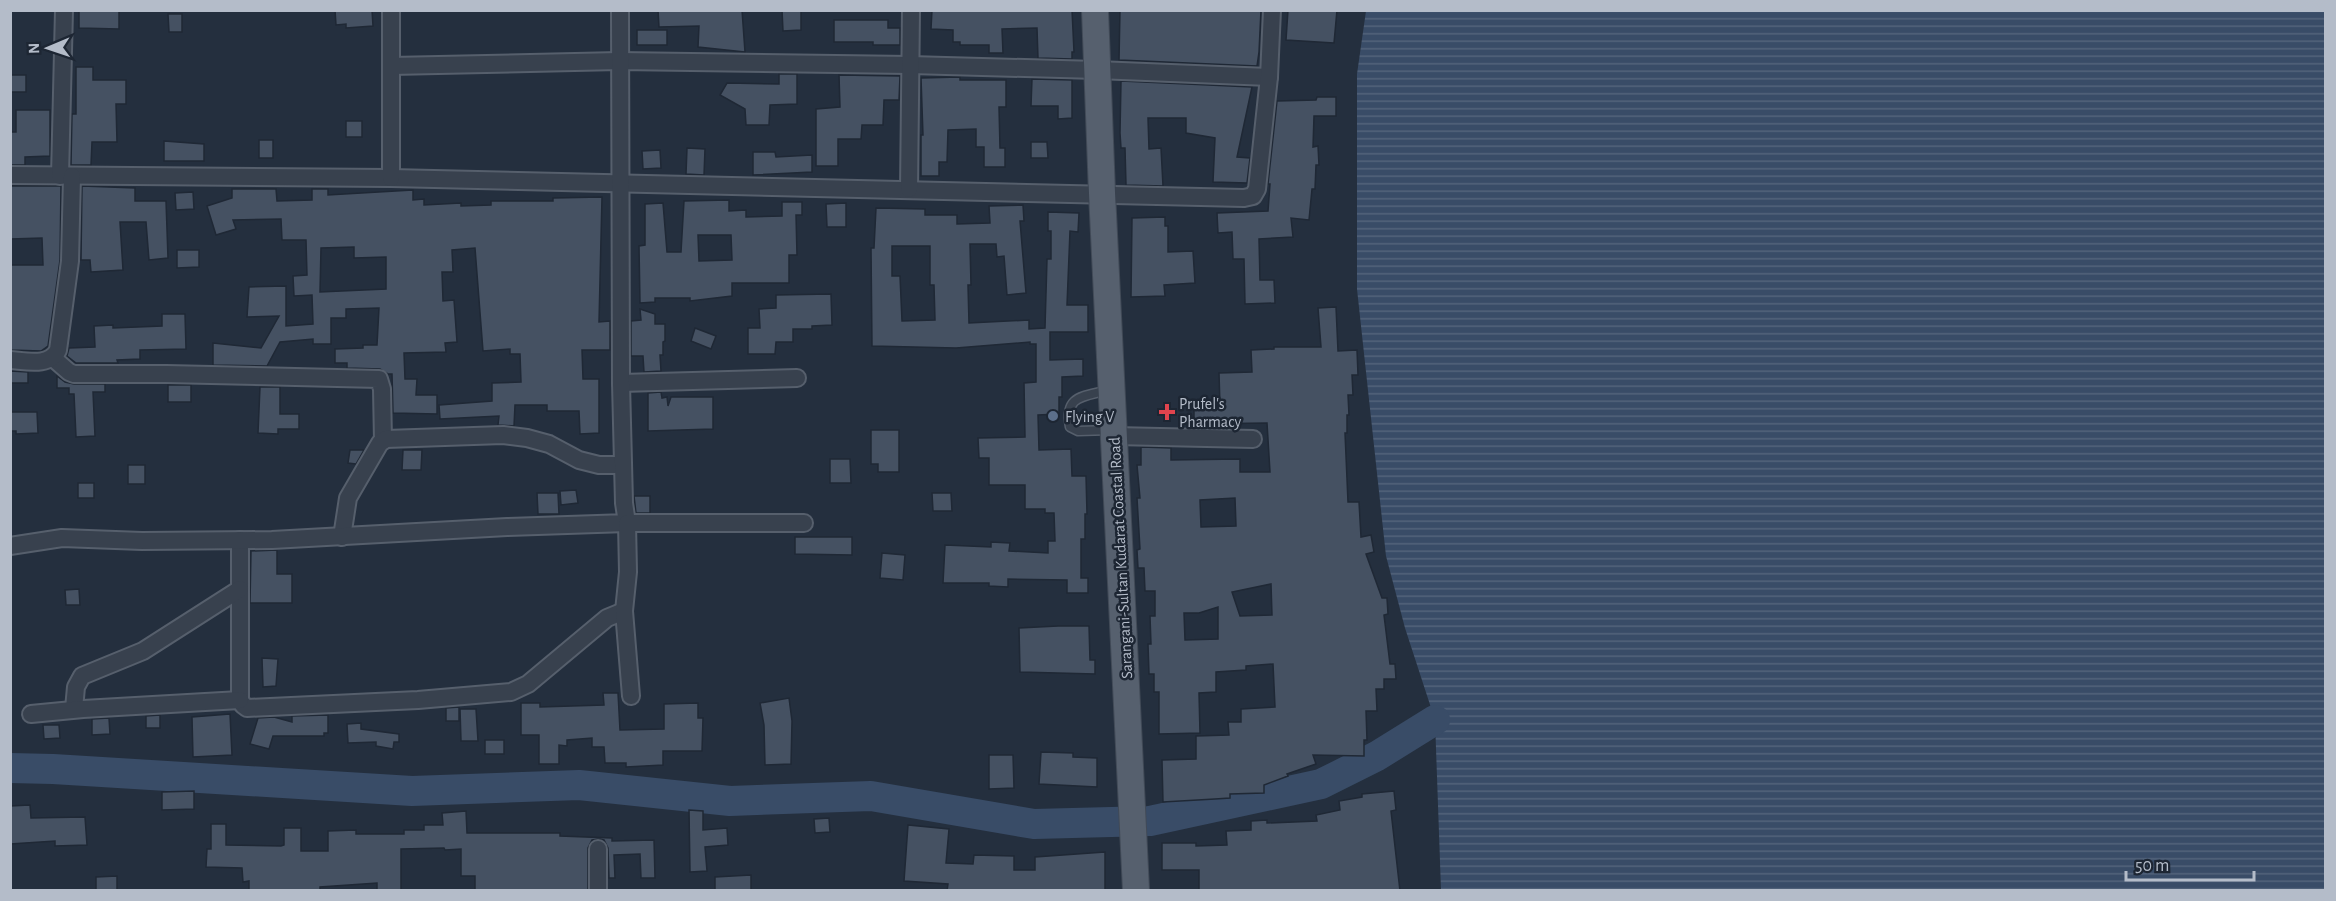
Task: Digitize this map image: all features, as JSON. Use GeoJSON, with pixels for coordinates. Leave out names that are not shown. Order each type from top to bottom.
{"type":"FeatureCollection","features":[{"type":"Feature","properties":{"kind":"main road","name":"Sarangani-Sultan Kudarat Coastal Road"},"geometry":{"type":"LineString","coordinates":[[1095,10],[1136,891]]}},
{"type":"Feature","properties":{"kind":"street"},"geometry":{"type":"LineString","coordinates":[[10,360],[46,361],[53,358],[58,350],[70,261],[63,10]]}},
{"type":"Feature","properties":{"kind":"street"},"geometry":{"type":"LineString","coordinates":[[391,10],[391,178]]}},
{"type":"Feature","properties":{"kind":"street"},"geometry":{"type":"LineString","coordinates":[[620,10],[621,383],[628,572],[624,611],[631,696]]}},
{"type":"Feature","properties":{"kind":"street"},"geometry":{"type":"LineString","coordinates":[[909,189],[911,10]]}},
{"type":"Feature","properties":{"kind":"street"},"geometry":{"type":"LineString","coordinates":[[10,175],[391,178],[1244,198],[1252,196],[1257,189],[1269,77],[1272,10]]}},
{"type":"Feature","properties":{"kind":"street"},"geometry":{"type":"LineString","coordinates":[[391,66],[619,61],[910,65],[1269,77]]}},
{"type":"Feature","properties":{"kind":"street"},"geometry":{"type":"LineString","coordinates":[[53,358],[69,372],[80,374],[379,379],[382,389],[383,441],[348,498],[342,537]]}},
{"type":"Feature","properties":{"kind":"street"},"geometry":{"type":"LineString","coordinates":[[621,383],[797,378]]}},
{"type":"Feature","properties":{"kind":"street"},"geometry":{"type":"LineString","coordinates":[[1114,433],[1253,439]]}},
{"type":"Feature","properties":{"kind":"street"},"geometry":{"type":"LineString","coordinates":[[383,441],[394,438],[503,435],[549,444],[579,460],[598,465],[623,465]]}},
{"type":"Feature","properties":{"kind":"street"},"geometry":{"type":"LineString","coordinates":[[10,546],[62,538],[142,541],[240,540],[627,523],[804,523]]}},
{"type":"Feature","properties":{"kind":"street"},"geometry":{"type":"LineString","coordinates":[[240,540],[240,700],[248,708],[418,700],[511,692],[528,684],[607,618],[624,611]]}},
{"type":"Feature","properties":{"kind":"street"},"geometry":{"type":"LineString","coordinates":[[74,709],[76,687],[82,676],[143,651],[240,589]]}},
{"type":"Feature","properties":{"kind":"street"},"geometry":{"type":"LineString","coordinates":[[31,714],[74,709],[240,700]]}},
{"type":"Feature","properties":{"kind":"street"},"geometry":{"type":"LineString","coordinates":[[598,849],[598,891]]}},
{"type":"Feature","properties":{"kind":"lane"},"geometry":{"type":"LineString","coordinates":[[1111,390],[1076,398],[1072,402],[1068,416],[1070,427],[1078,430],[1114,433]]}},
{"type":"Feature","properties":{"kind":"water"},"geometry":{"type":"Polygon","coordinates":[[[1366,11],[2325,11],[2325,890],[1441,890],[1435,720],[1405,628],[1386,556],[1357,289],[1357,74],[1366,11]]]}},
{"type":"Feature","properties":{"kind":"building"},"geometry":{"type":"Polygon","coordinates":[[[79,10],[119,10],[119,29],[79,28],[79,10]]]}},
{"type":"Feature","properties":{"kind":"building"},"geometry":{"type":"Polygon","coordinates":[[[335,10],[372,10],[373,26],[346,28],[346,24],[336,25],[335,10]]]}},
{"type":"Feature","properties":{"kind":"building"},"geometry":{"type":"Polygon","coordinates":[[[658,10],[742,10],[745,52],[698,47],[699,26],[659,27],[658,10]]]}},
{"type":"Feature","properties":{"kind":"building"},"geometry":{"type":"Polygon","coordinates":[[[782,10],[801,10],[801,30],[783,31],[782,10]]]}},
{"type":"Feature","properties":{"kind":"building"},"geometry":{"type":"Polygon","coordinates":[[[932,10],[1072,10],[1074,52],[1072,52],[1072,59],[1038,58],[1037,28],[1002,29],[1003,53],[989,53],[989,45],[960,45],[960,42],[953,42],[953,30],[931,29],[932,10]]]}},
{"type":"Feature","properties":{"kind":"building"},"geometry":{"type":"Polygon","coordinates":[[[1120,10],[1261,10],[1257,66],[1119,60],[1120,10]]]}},
{"type":"Feature","properties":{"kind":"building"},"geometry":{"type":"Polygon","coordinates":[[[1288,10],[1337,10],[1334,43],[1286,40],[1288,10]]]}},
{"type":"Feature","properties":{"kind":"building"},"geometry":{"type":"Polygon","coordinates":[[[168,14],[182,14],[182,32],[169,32],[168,14]]]}},
{"type":"Feature","properties":{"kind":"building"},"geometry":{"type":"Polygon","coordinates":[[[834,20],[888,20],[888,28],[900,28],[900,45],[834,42],[834,20]]]}},
{"type":"Feature","properties":{"kind":"building"},"geometry":{"type":"Polygon","coordinates":[[[637,30],[667,30],[667,45],[637,45],[637,30]]]}},
{"type":"Feature","properties":{"kind":"building"},"geometry":{"type":"Polygon","coordinates":[[[76,67],[93,67],[93,80],[126,80],[126,104],[116,104],[117,142],[92,142],[91,165],[71,165],[72,114],[76,114],[76,67]]]}},
{"type":"Feature","properties":{"kind":"building"},"geometry":{"type":"Polygon","coordinates":[[[779,74],[797,74],[797,104],[770,105],[769,125],[746,125],[745,109],[720,95],[727,83],[779,84],[779,74]]]}},
{"type":"Feature","properties":{"kind":"building"},"geometry":{"type":"Polygon","coordinates":[[[10,75],[26,75],[26,92],[10,92],[10,75]]]}},
{"type":"Feature","properties":{"kind":"building"},"geometry":{"type":"Polygon","coordinates":[[[839,75],[900,76],[899,100],[884,100],[883,125],[862,125],[861,139],[838,139],[838,166],[816,166],[816,109],[840,107],[839,75]]]}},
{"type":"Feature","properties":{"kind":"building"},"geometry":{"type":"Polygon","coordinates":[[[960,77],[960,80],[1006,80],[1006,107],[999,107],[1000,148],[1005,148],[1005,167],[984,167],[984,147],[976,147],[976,129],[948,130],[947,162],[939,162],[939,176],[921,176],[921,135],[923,135],[921,78],[960,77]]]}},
{"type":"Feature","properties":{"kind":"building"},"geometry":{"type":"Polygon","coordinates":[[[1032,79],[1072,80],[1072,118],[1058,119],[1058,106],[1031,106],[1032,79]]]}},
{"type":"Feature","properties":{"kind":"building"},"geometry":{"type":"Polygon","coordinates":[[[1121,81],[1252,87],[1237,157],[1250,158],[1247,183],[1213,182],[1215,138],[1186,133],[1186,118],[1148,118],[1149,149],[1161,148],[1163,186],[1126,185],[1125,148],[1121,148],[1120,133],[1121,81]]]}},
{"type":"Feature","properties":{"kind":"building"},"geometry":{"type":"Polygon","coordinates":[[[1317,97],[1336,97],[1336,116],[1314,116],[1313,147],[1318,146],[1319,165],[1316,165],[1315,189],[1312,189],[1309,220],[1291,218],[1293,237],[1259,239],[1260,280],[1274,280],[1275,303],[1245,304],[1244,259],[1233,259],[1232,232],[1218,233],[1217,213],[1268,211],[1270,184],[1268,184],[1277,101],[1316,100],[1317,97]]]}},
{"type":"Feature","properties":{"kind":"building"},"geometry":{"type":"Polygon","coordinates":[[[16,110],[50,110],[50,156],[25,157],[25,165],[10,165],[10,132],[16,132],[16,110]]]}},
{"type":"Feature","properties":{"kind":"building"},"geometry":{"type":"Polygon","coordinates":[[[346,121],[362,121],[362,137],[346,137],[346,121]]]}},
{"type":"Feature","properties":{"kind":"building"},"geometry":{"type":"Polygon","coordinates":[[[259,140],[273,140],[273,158],[259,158],[259,140]]]}},
{"type":"Feature","properties":{"kind":"building"},"geometry":{"type":"Polygon","coordinates":[[[164,141],[204,144],[204,161],[164,161],[164,141]]]}},
{"type":"Feature","properties":{"kind":"building"},"geometry":{"type":"Polygon","coordinates":[[[1031,142],[1047,142],[1048,158],[1031,158],[1031,142]]]}},
{"type":"Feature","properties":{"kind":"building"},"geometry":{"type":"Polygon","coordinates":[[[687,148],[705,149],[704,175],[686,174],[687,148]]]}},
{"type":"Feature","properties":{"kind":"building"},"geometry":{"type":"Polygon","coordinates":[[[660,150],[661,168],[643,169],[642,151],[660,150]]]}},
{"type":"Feature","properties":{"kind":"building"},"geometry":{"type":"Polygon","coordinates":[[[753,152],[775,152],[776,157],[812,155],[812,172],[753,175],[753,152]]]}},
{"type":"Feature","properties":{"kind":"building"},"geometry":{"type":"Polygon","coordinates":[[[10,186],[61,186],[60,260],[48,346],[41,351],[10,350],[10,265],[43,265],[42,238],[10,239],[10,186]]]}},
{"type":"Feature","properties":{"kind":"building"},"geometry":{"type":"Polygon","coordinates":[[[82,186],[135,188],[135,201],[166,201],[168,258],[149,260],[146,222],[120,222],[123,270],[91,272],[90,260],[81,260],[82,186]]]}},
{"type":"Feature","properties":{"kind":"building"},"geometry":{"type":"Polygon","coordinates":[[[232,189],[276,189],[277,201],[312,200],[312,189],[328,189],[328,195],[413,190],[413,200],[424,199],[424,205],[461,203],[461,206],[491,205],[491,201],[553,201],[553,198],[602,197],[599,322],[610,321],[610,350],[582,350],[583,379],[599,379],[599,433],[580,434],[579,411],[547,411],[547,405],[515,405],[514,426],[498,425],[499,416],[440,419],[439,405],[492,401],[492,383],[521,382],[520,354],[510,354],[510,349],[483,351],[475,248],[452,250],[453,272],[442,272],[443,301],[454,300],[457,342],[445,343],[446,352],[404,353],[405,379],[417,379],[416,395],[437,395],[437,414],[393,413],[392,374],[380,369],[347,368],[347,363],[335,363],[335,349],[377,345],[379,308],[346,309],[346,318],[331,318],[331,344],[313,344],[313,339],[280,342],[267,366],[213,365],[213,343],[261,348],[279,316],[247,317],[249,287],[286,286],[286,326],[313,324],[312,295],[294,296],[293,276],[307,275],[306,240],[282,240],[281,219],[233,220],[236,229],[216,235],[207,206],[232,198],[232,189]],[[354,247],[321,248],[320,292],[386,289],[386,257],[354,258],[354,247]]]}},
{"type":"Feature","properties":{"kind":"building"},"geometry":{"type":"Polygon","coordinates":[[[193,192],[194,209],[176,210],[175,193],[193,192]]]}},
{"type":"Feature","properties":{"kind":"building"},"geometry":{"type":"Polygon","coordinates":[[[729,200],[729,211],[746,210],[746,217],[782,216],[782,202],[802,202],[802,215],[796,215],[797,255],[789,255],[789,283],[732,283],[732,296],[690,301],[690,298],[655,298],[655,302],[640,303],[639,246],[645,245],[645,204],[663,203],[667,252],[681,252],[684,201],[729,200]],[[698,235],[699,261],[732,260],[731,235],[698,235]]]}},
{"type":"Feature","properties":{"kind":"building"},"geometry":{"type":"Polygon","coordinates":[[[846,203],[846,227],[827,227],[826,204],[846,203]]]}},
{"type":"Feature","properties":{"kind":"building"},"geometry":{"type":"Polygon","coordinates":[[[1023,205],[1024,221],[1020,221],[1026,293],[1007,295],[1004,256],[997,257],[996,244],[970,244],[969,323],[1029,320],[1029,329],[1045,328],[1047,259],[1051,259],[1048,212],[1079,213],[1078,232],[1070,231],[1067,305],[1088,305],[1088,332],[1050,332],[1050,360],[1083,359],[1083,376],[1062,377],[1059,414],[1038,415],[1039,450],[1071,449],[1072,476],[1086,476],[1087,514],[1085,514],[1085,539],[1081,539],[1081,578],[1088,578],[1088,593],[1067,593],[1067,580],[1008,579],[1008,587],[989,586],[989,583],[943,583],[945,545],[991,547],[991,542],[1010,543],[1009,551],[1048,553],[1048,541],[1055,541],[1054,513],[1045,513],[1045,509],[1025,509],[1025,485],[989,485],[989,458],[979,458],[978,438],[1025,437],[1024,383],[1036,382],[1036,344],[1030,344],[1030,342],[956,348],[872,346],[871,248],[874,248],[876,208],[925,209],[925,215],[957,215],[957,224],[990,223],[989,206],[1023,205]],[[892,246],[892,276],[900,276],[902,321],[935,320],[934,285],[930,285],[930,246],[892,246]]]}},
{"type":"Feature","properties":{"kind":"building"},"geometry":{"type":"Polygon","coordinates":[[[1165,217],[1165,226],[1168,226],[1168,252],[1193,251],[1195,283],[1164,285],[1165,296],[1131,297],[1132,218],[1165,217]]]}},
{"type":"Feature","properties":{"kind":"building"},"geometry":{"type":"Polygon","coordinates":[[[177,250],[199,250],[199,267],[177,268],[177,250]]]}},
{"type":"Feature","properties":{"kind":"building"},"geometry":{"type":"Polygon","coordinates":[[[831,294],[832,325],[812,326],[812,329],[793,329],[793,342],[776,342],[775,354],[748,354],[748,328],[760,328],[759,309],[776,308],[776,295],[831,294]]]}},
{"type":"Feature","properties":{"kind":"building"},"geometry":{"type":"Polygon","coordinates":[[[1336,307],[1338,351],[1357,350],[1358,375],[1352,375],[1353,395],[1348,395],[1349,415],[1347,415],[1347,433],[1345,433],[1348,502],[1359,502],[1361,537],[1371,535],[1374,552],[1366,554],[1382,598],[1387,598],[1388,614],[1384,615],[1390,664],[1395,664],[1396,679],[1384,679],[1384,689],[1376,689],[1377,711],[1366,711],[1367,740],[1364,740],[1364,756],[1313,755],[1316,764],[1264,785],[1264,793],[1230,794],[1230,798],[1163,802],[1162,760],[1196,759],[1196,736],[1229,735],[1228,722],[1241,722],[1241,709],[1275,707],[1273,664],[1246,666],[1246,670],[1216,672],[1216,692],[1199,693],[1200,733],[1159,734],[1159,692],[1154,692],[1154,674],[1149,674],[1148,644],[1151,644],[1150,616],[1155,616],[1155,591],[1145,591],[1144,568],[1138,568],[1137,550],[1140,549],[1137,498],[1140,498],[1137,465],[1141,465],[1141,447],[1171,448],[1171,460],[1240,459],[1240,472],[1270,472],[1267,423],[1194,424],[1194,406],[1220,406],[1219,373],[1252,372],[1251,350],[1274,349],[1274,347],[1321,347],[1318,308],[1336,307]],[[1235,498],[1200,500],[1201,527],[1236,526],[1235,498]],[[1271,584],[1232,592],[1240,616],[1272,615],[1271,584]],[[1218,607],[1199,613],[1184,613],[1185,640],[1218,639],[1218,607]]]}},
{"type":"Feature","properties":{"kind":"building"},"geometry":{"type":"Polygon","coordinates":[[[640,309],[655,314],[655,324],[665,324],[663,355],[660,355],[661,371],[644,372],[643,356],[631,356],[631,321],[641,320],[640,309]]]}},
{"type":"Feature","properties":{"kind":"building"},"geometry":{"type":"Polygon","coordinates":[[[162,314],[185,314],[186,349],[140,350],[140,359],[117,360],[118,363],[76,363],[67,356],[69,348],[95,347],[94,326],[113,325],[113,328],[162,326],[162,314]]]}},
{"type":"Feature","properties":{"kind":"building"},"geometry":{"type":"Polygon","coordinates":[[[695,328],[716,336],[711,349],[691,341],[695,328]]]}},
{"type":"Feature","properties":{"kind":"building"},"geometry":{"type":"Polygon","coordinates":[[[10,371],[28,372],[28,383],[10,383],[10,371]]]}},
{"type":"Feature","properties":{"kind":"building"},"geometry":{"type":"Polygon","coordinates":[[[57,376],[65,382],[74,384],[105,384],[105,392],[93,392],[95,436],[76,437],[74,394],[69,394],[69,388],[57,388],[57,376]]]}},
{"type":"Feature","properties":{"kind":"building"},"geometry":{"type":"Polygon","coordinates":[[[168,385],[191,385],[191,402],[168,402],[168,385]]]}},
{"type":"Feature","properties":{"kind":"building"},"geometry":{"type":"Polygon","coordinates":[[[260,387],[280,387],[280,414],[299,414],[299,429],[278,429],[278,434],[258,433],[260,387]]]}},
{"type":"Feature","properties":{"kind":"building"},"geometry":{"type":"Polygon","coordinates":[[[661,392],[662,398],[667,397],[668,406],[671,397],[713,397],[713,429],[648,431],[648,393],[661,392]]]}},
{"type":"Feature","properties":{"kind":"building"},"geometry":{"type":"Polygon","coordinates":[[[10,412],[37,412],[38,433],[16,434],[16,431],[10,431],[10,412]]]}},
{"type":"Feature","properties":{"kind":"building"},"geometry":{"type":"Polygon","coordinates":[[[871,430],[899,430],[899,472],[878,472],[878,464],[871,464],[871,430]]]}},
{"type":"Feature","properties":{"kind":"building"},"geometry":{"type":"Polygon","coordinates":[[[350,450],[364,450],[356,464],[348,463],[350,450]]]}},
{"type":"Feature","properties":{"kind":"building"},"geometry":{"type":"Polygon","coordinates":[[[403,450],[422,450],[421,470],[402,470],[403,450]]]}},
{"type":"Feature","properties":{"kind":"building"},"geometry":{"type":"Polygon","coordinates":[[[830,459],[850,459],[851,483],[830,483],[830,459]]]}},
{"type":"Feature","properties":{"kind":"building"},"geometry":{"type":"Polygon","coordinates":[[[128,465],[145,465],[145,484],[128,484],[128,465]]]}},
{"type":"Feature","properties":{"kind":"building"},"geometry":{"type":"Polygon","coordinates":[[[78,483],[94,483],[94,498],[78,498],[78,483]]]}},
{"type":"Feature","properties":{"kind":"building"},"geometry":{"type":"Polygon","coordinates":[[[576,490],[578,503],[561,505],[560,491],[576,490]]]}},
{"type":"Feature","properties":{"kind":"building"},"geometry":{"type":"Polygon","coordinates":[[[537,493],[558,493],[559,514],[538,514],[537,493]]]}},
{"type":"Feature","properties":{"kind":"building"},"geometry":{"type":"Polygon","coordinates":[[[932,493],[951,493],[952,511],[933,511],[932,493]]]}},
{"type":"Feature","properties":{"kind":"building"},"geometry":{"type":"Polygon","coordinates":[[[634,496],[650,496],[650,513],[636,513],[634,496]]]}},
{"type":"Feature","properties":{"kind":"building"},"geometry":{"type":"Polygon","coordinates":[[[795,537],[852,537],[852,555],[795,554],[795,537]]]}},
{"type":"Feature","properties":{"kind":"building"},"geometry":{"type":"Polygon","coordinates":[[[277,550],[277,574],[292,574],[292,603],[250,603],[251,551],[277,550]]]}},
{"type":"Feature","properties":{"kind":"building"},"geometry":{"type":"Polygon","coordinates":[[[882,553],[905,555],[903,580],[880,578],[882,553]]]}},
{"type":"Feature","properties":{"kind":"building"},"geometry":{"type":"Polygon","coordinates":[[[79,589],[80,605],[66,605],[65,590],[79,589]]]}},
{"type":"Feature","properties":{"kind":"building"},"geometry":{"type":"Polygon","coordinates":[[[1089,626],[1090,660],[1095,660],[1095,674],[1020,672],[1019,628],[1089,626]]]}},
{"type":"Feature","properties":{"kind":"building"},"geometry":{"type":"Polygon","coordinates":[[[262,658],[278,659],[276,686],[263,687],[262,658]]]}},
{"type":"Feature","properties":{"kind":"building"},"geometry":{"type":"Polygon","coordinates":[[[603,693],[618,693],[620,730],[664,729],[664,704],[698,703],[698,718],[703,718],[702,751],[663,751],[663,765],[626,767],[626,763],[605,763],[604,747],[592,747],[592,738],[567,740],[567,746],[559,745],[559,764],[539,764],[539,735],[521,735],[521,703],[540,703],[540,707],[604,705],[603,693]]]}},
{"type":"Feature","properties":{"kind":"building"},"geometry":{"type":"Polygon","coordinates":[[[789,698],[792,721],[791,764],[765,765],[764,725],[760,703],[789,698]]]}},
{"type":"Feature","properties":{"kind":"building"},"geometry":{"type":"Polygon","coordinates":[[[459,707],[459,721],[446,721],[446,708],[459,707]]]}},
{"type":"Feature","properties":{"kind":"building"},"geometry":{"type":"Polygon","coordinates":[[[460,709],[476,709],[478,741],[461,741],[460,709]]]}},
{"type":"Feature","properties":{"kind":"building"},"geometry":{"type":"Polygon","coordinates":[[[230,714],[232,755],[193,757],[192,717],[230,714]]]}},
{"type":"Feature","properties":{"kind":"building"},"geometry":{"type":"Polygon","coordinates":[[[160,715],[160,728],[146,728],[146,716],[160,715]]]}},
{"type":"Feature","properties":{"kind":"building"},"geometry":{"type":"Polygon","coordinates":[[[328,715],[328,733],[324,733],[324,736],[273,736],[269,749],[250,744],[258,718],[274,717],[292,722],[292,716],[328,715]]]}},
{"type":"Feature","properties":{"kind":"building"},"geometry":{"type":"Polygon","coordinates":[[[109,718],[110,734],[92,735],[92,719],[109,718]]]}},
{"type":"Feature","properties":{"kind":"building"},"geometry":{"type":"Polygon","coordinates":[[[361,723],[361,729],[399,734],[399,742],[394,742],[393,749],[376,746],[376,742],[348,743],[347,724],[361,723]]]}},
{"type":"Feature","properties":{"kind":"building"},"geometry":{"type":"Polygon","coordinates":[[[43,725],[59,725],[60,738],[44,739],[43,725]]]}},
{"type":"Feature","properties":{"kind":"building"},"geometry":{"type":"Polygon","coordinates":[[[485,740],[504,740],[504,754],[485,754],[485,740]]]}},
{"type":"Feature","properties":{"kind":"building"},"geometry":{"type":"Polygon","coordinates":[[[1041,752],[1073,753],[1073,757],[1097,758],[1097,787],[1039,784],[1041,752]]]}},
{"type":"Feature","properties":{"kind":"building"},"geometry":{"type":"Polygon","coordinates":[[[989,755],[1013,755],[1014,788],[989,789],[989,755]]]}},
{"type":"Feature","properties":{"kind":"building"},"geometry":{"type":"Polygon","coordinates":[[[194,791],[194,809],[162,810],[162,792],[194,791]]]}},
{"type":"Feature","properties":{"kind":"building"},"geometry":{"type":"Polygon","coordinates":[[[1394,791],[1396,810],[1391,811],[1400,891],[1199,891],[1199,870],[1162,870],[1162,843],[1196,843],[1196,846],[1227,845],[1226,831],[1251,830],[1251,821],[1267,820],[1267,823],[1317,821],[1316,815],[1340,810],[1339,801],[1362,797],[1362,794],[1394,791]]]}},
{"type":"Feature","properties":{"kind":"building"},"geometry":{"type":"Polygon","coordinates":[[[30,805],[31,818],[85,817],[87,845],[55,846],[55,841],[10,844],[10,806],[30,805]]]}},
{"type":"Feature","properties":{"kind":"building"},"geometry":{"type":"Polygon","coordinates":[[[689,810],[703,811],[703,830],[727,828],[728,845],[705,847],[707,871],[690,872],[689,810]]]}},
{"type":"Feature","properties":{"kind":"building"},"geometry":{"type":"Polygon","coordinates":[[[466,811],[467,833],[560,833],[560,836],[612,838],[612,841],[654,840],[655,878],[641,878],[640,854],[614,855],[615,878],[609,878],[608,848],[604,840],[599,839],[592,840],[588,848],[588,891],[475,891],[475,876],[461,876],[461,849],[401,849],[401,891],[377,891],[377,883],[320,887],[320,891],[249,891],[249,881],[243,882],[242,868],[206,867],[207,849],[211,849],[211,824],[226,824],[226,845],[281,846],[284,845],[284,828],[301,828],[301,851],[328,851],[328,831],[356,830],[356,834],[404,834],[404,830],[424,830],[424,825],[443,825],[442,813],[466,811]]]}},
{"type":"Feature","properties":{"kind":"building"},"geometry":{"type":"Polygon","coordinates":[[[829,818],[830,832],[815,833],[814,819],[829,818]]]}},
{"type":"Feature","properties":{"kind":"building"},"geometry":{"type":"Polygon","coordinates":[[[908,825],[949,829],[946,863],[973,864],[974,855],[1014,856],[1014,870],[1035,870],[1035,857],[1105,852],[1105,891],[947,891],[948,884],[904,881],[908,825]]]}},
{"type":"Feature","properties":{"kind":"building"},"geometry":{"type":"Polygon","coordinates":[[[751,875],[751,891],[715,891],[715,877],[751,875]]]}},
{"type":"Feature","properties":{"kind":"building"},"geometry":{"type":"Polygon","coordinates":[[[117,876],[117,891],[96,891],[96,877],[117,876]]]}},
{"type":"Feature","properties":{"kind":"waterway"},"geometry":{"type":"LineString","coordinates":[[10,768],[412,791],[579,785],[730,801],[871,796],[1034,824],[1150,821],[1321,784],[1377,756],[1435,720]]}},
{"type":"Feature","properties":{"kind":"place","name":"Prufel's Pharmacy"},"geometry":{"type":"Point","coordinates":[1167,412]}},
{"type":"Feature","properties":{"kind":"place","name":"Flying V"},"geometry":{"type":"Point","coordinates":[1053,416]}}]}
